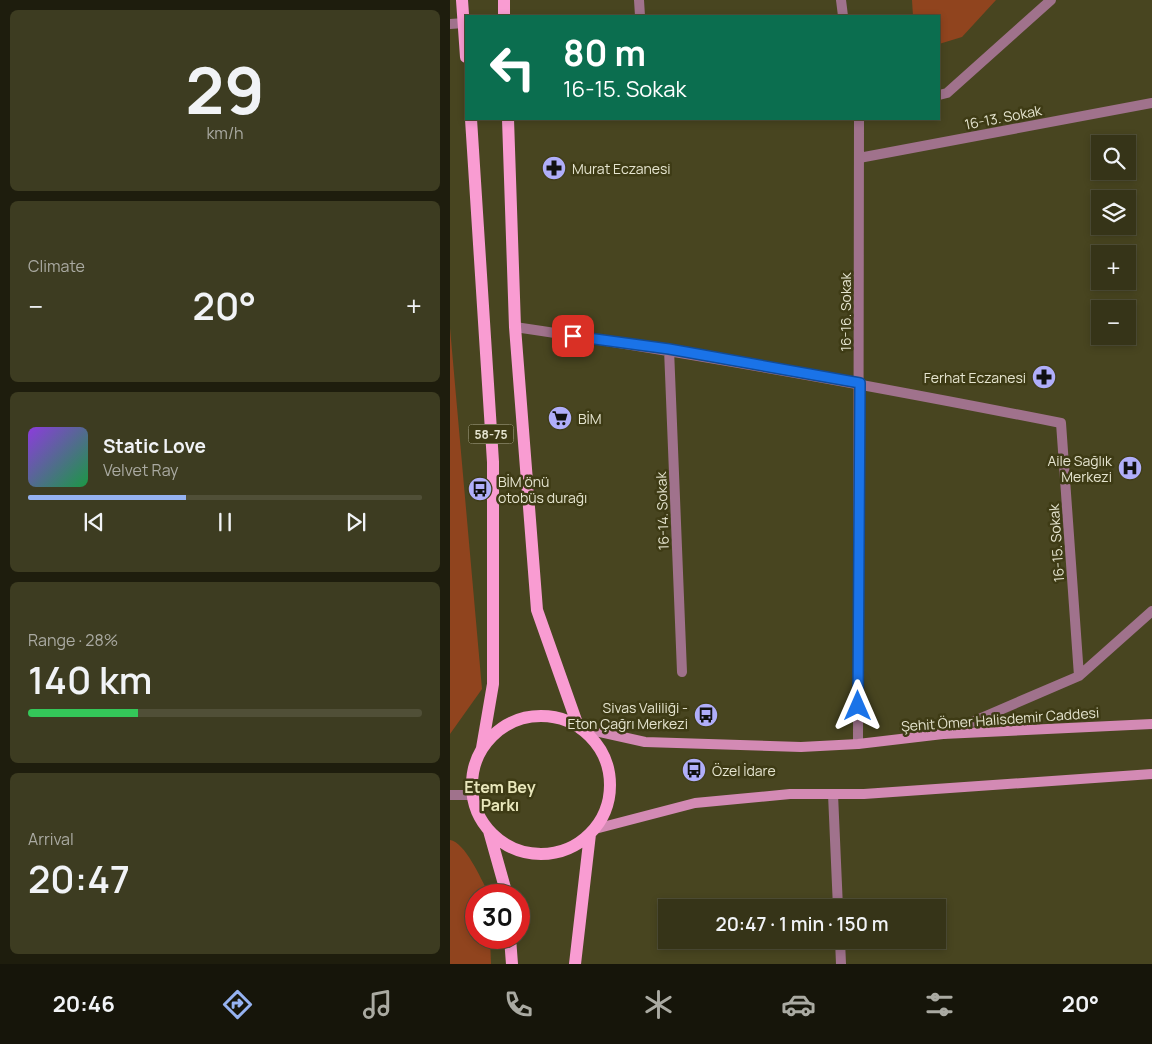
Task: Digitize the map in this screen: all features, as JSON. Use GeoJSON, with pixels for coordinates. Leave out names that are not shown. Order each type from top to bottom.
{"type":"FeatureCollection","features":[{"type":"Feature","properties":{"kind":"main road"},"geometry":{"type":"LineString","coordinates":[[462,0],[465,40]]}},
{"type":"Feature","properties":{"kind":"main road"},"geometry":{"type":"LineString","coordinates":[[504,0],[504,15]]}},
{"type":"Feature","properties":{"kind":"main road","name":"58-75"},"geometry":{"type":"LineString","coordinates":[[471,120],[493,462],[493,684],[482,748]]}},
{"type":"Feature","properties":{"kind":"main road","name":"58-75"},"geometry":{"type":"LineString","coordinates":[[508,120],[515,327],[537,610],[580,727]]}},
{"type":"Feature","properties":{"kind":"main road"},"geometry":{"type":"LineString","coordinates":[[575,964],[592,832],[607,802],[610,787],[608,765],[598,744],[580,727],[558,717],[529,717],[515,720],[496,732],[482,748],[472,779],[473,795],[479,814],[490,831],[507,845],[528,853],[550,854],[557,852],[571,847],[592,832],[695,803],[790,794],[864,794],[1152,774]]}},
{"type":"Feature","properties":{"kind":"main road","name":"Şehit Ömer Halisdemir Caddesi"},"geometry":{"type":"LineString","coordinates":[[580,727],[645,742],[801,747],[858,744],[943,734],[1152,724]]}},
{"type":"Feature","properties":{"kind":"main road"},"geometry":{"type":"LineString","coordinates":[[490,831],[504,884]]}},
{"type":"Feature","properties":{"kind":"main road"},"geometry":{"type":"LineString","coordinates":[[511,949],[512,964]]}},
{"type":"Feature","properties":{"kind":"street"},"geometry":{"type":"LineString","coordinates":[[639,0],[640,15]]}},
{"type":"Feature","properties":{"kind":"street"},"geometry":{"type":"LineString","coordinates":[[841,0],[843,15]]}},
{"type":"Feature","properties":{"kind":"street"},"geometry":{"type":"LineString","coordinates":[[940,95],[947,93],[1051,0]]}},
{"type":"Feature","properties":{"kind":"street"},"geometry":{"type":"LineString","coordinates":[[450,24],[464,23]]}},
{"type":"Feature","properties":{"kind":"street","name":"16-13. Sokak"},"geometry":{"type":"LineString","coordinates":[[859,158],[1152,104]]}},
{"type":"Feature","properties":{"kind":"street","name":"16-16. Sokak"},"geometry":{"type":"LineString","coordinates":[[858,120],[860,383],[858,744]]}},
{"type":"Feature","properties":{"kind":"street","name":"16-15. Sokak"},"geometry":{"type":"LineString","coordinates":[[515,327],[669,349],[860,383],[1061,423],[1080,676]]}},
{"type":"Feature","properties":{"kind":"street","name":"16-14. Sokak"},"geometry":{"type":"LineString","coordinates":[[669,349],[682,672]]}},
{"type":"Feature","properties":{"kind":"street"},"geometry":{"type":"LineString","coordinates":[[943,734],[1080,676],[1152,611]]}},
{"type":"Feature","properties":{"kind":"street"},"geometry":{"type":"LineString","coordinates":[[834,794],[838,899]]}},
{"type":"Feature","properties":{"kind":"street"},"geometry":{"type":"LineString","coordinates":[[450,795],[473,795]]}},
{"type":"Feature","properties":{"kind":"street"},"geometry":{"type":"LineString","coordinates":[[840,949],[841,964]]}},
{"type":"Feature","properties":{"kind":"shaded area"},"geometry":{"type":"Polygon","coordinates":[[[912,0],[996,0],[962,37],[940,44],[940,15],[913,15],[912,0]]]}},
{"type":"Feature","properties":{"kind":"shaded area"},"geometry":{"type":"Polygon","coordinates":[[[450,328],[482,689],[450,734],[450,328]]]}},
{"type":"Feature","properties":{"kind":"shaded area"},"geometry":{"type":"Polygon","coordinates":[[[450,840],[456,842],[467,854],[484,884],[465,884],[465,949],[490,949],[491,964],[450,964],[450,840]]]}},
{"type":"Feature","properties":{"kind":"place","name":"Murat Eczanesi"},"geometry":{"type":"Point","coordinates":[554,168]}},
{"type":"Feature","properties":{"kind":"place","name":"Ferhat Eczanesi"},"geometry":{"type":"Point","coordinates":[1044,377]}},
{"type":"Feature","properties":{"kind":"place","name":"BİM"},"geometry":{"type":"Point","coordinates":[560,418]}},
{"type":"Feature","properties":{"kind":"place","name":"Aile Sağlık Merkezi"},"geometry":{"type":"Point","coordinates":[1130,468]}},
{"type":"Feature","properties":{"kind":"place","name":"BİM önü otobüs durağı"},"geometry":{"type":"Point","coordinates":[480,489]}},
{"type":"Feature","properties":{"kind":"place","name":"Sivas Valiliği - Eton Çağrı Merkezi"},"geometry":{"type":"Point","coordinates":[706,715]}},
{"type":"Feature","properties":{"kind":"place","name":"Özel İdare"},"geometry":{"type":"Point","coordinates":[694,770]}},
{"type":"Feature","properties":{"kind":"district","name":"Etem Bey Parkı"},"geometry":{"type":"Point","coordinates":[500,796]}},
{"type":"Feature","properties":{"kind":"route"},"geometry":{"type":"LineString","coordinates":[[573,336],[669,349],[860,383],[858,706]]}}]}
